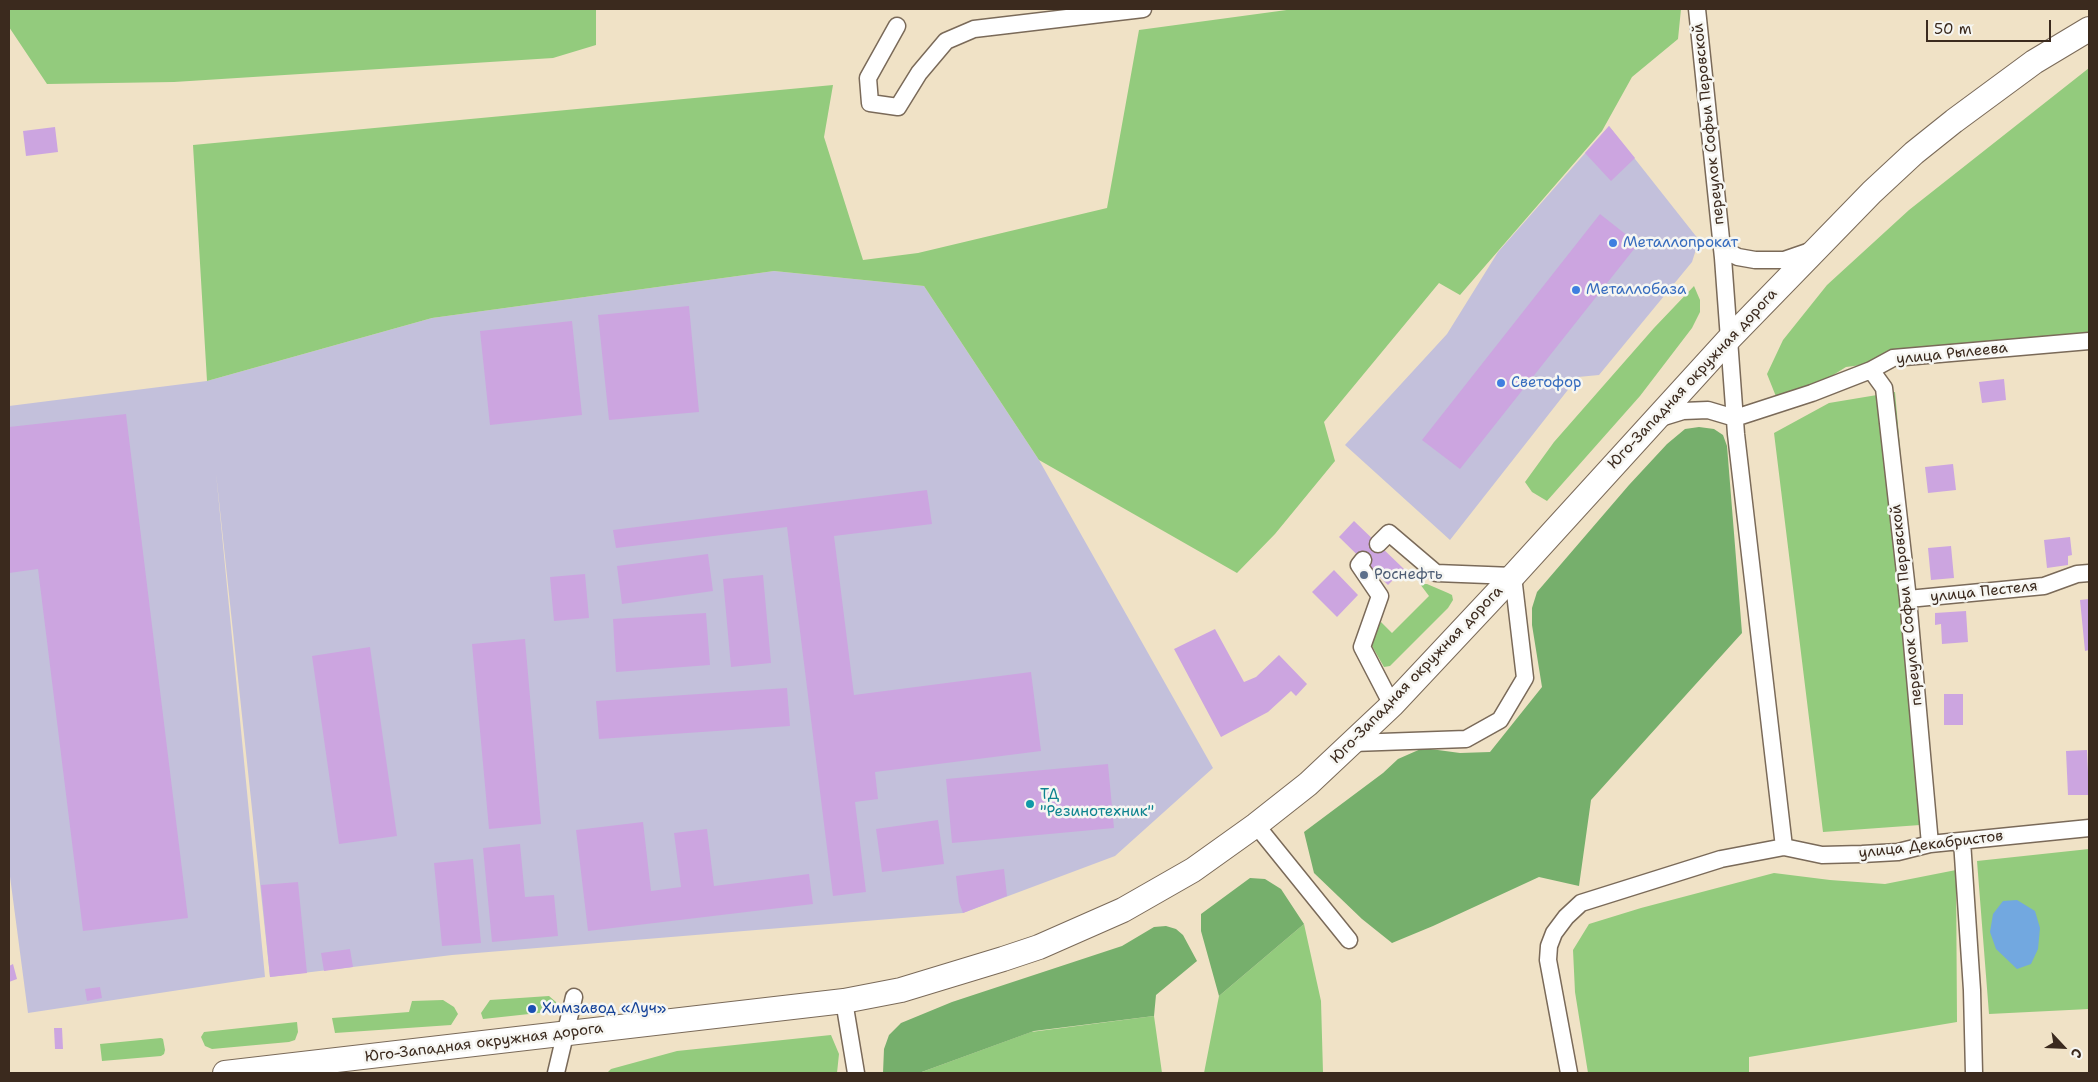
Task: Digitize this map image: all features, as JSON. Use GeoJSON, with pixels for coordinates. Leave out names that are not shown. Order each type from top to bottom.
{"type":"FeatureCollection","features":[{"type":"Feature","properties":{"kind":"highway","name":"Юго-Западная окружная дорога"},"geometry":{"type":"LineString","coordinates":[[225,1073],[844,1001],[901,990],[939,980],[1039,947],[1123,910],[1193,870],[1256,825],[1308,784],[1353,743],[1392,705],[1513,576],[1728,340],[1814,250],[1886,179],[1954,121],[2034,62],[2089,29]]}},
{"type":"Feature","properties":{"kind":"street"},"geometry":{"type":"LineString","coordinates":[[897,26],[868,78],[870,103],[898,107],[919,73],[946,41],[974,29],[1143,9]]}},
{"type":"Feature","properties":{"kind":"street","name":"переулок Софьи Перовской"},"geometry":{"type":"LineString","coordinates":[[1697,9],[1722,249],[1735,418],[1784,847]]}},
{"type":"Feature","properties":{"kind":"street"},"geometry":{"type":"LineString","coordinates":[[1722,249],[1738,257],[1755,260],[1784,260],[1814,250]]}},
{"type":"Feature","properties":{"kind":"street","name":"улица Рылеева"},"geometry":{"type":"LineString","coordinates":[[1735,418],[1812,393],[1871,370],[1894,358],[2089,341]]}},
{"type":"Feature","properties":{"kind":"street","name":"переулок Софьи Перовской"},"geometry":{"type":"LineString","coordinates":[[1871,370],[1884,388],[1908,599],[1930,844]]}},
{"type":"Feature","properties":{"kind":"street"},"geometry":{"type":"LineString","coordinates":[[1654,420],[1683,411],[1708,410],[1735,418]]}},
{"type":"Feature","properties":{"kind":"street"},"geometry":{"type":"LineString","coordinates":[[1353,743],[1466,739],[1500,720],[1525,678],[1513,576],[1436,573],[1389,533],[1378,544]]}},
{"type":"Feature","properties":{"kind":"street"},"geometry":{"type":"LineString","coordinates":[[1363,560],[1358,565],[1380,596],[1362,647],[1392,705]]}},
{"type":"Feature","properties":{"kind":"street","name":"улица Пестеля"},"geometry":{"type":"LineString","coordinates":[[1908,599],[2044,586],[2077,574],[2089,574]]}},
{"type":"Feature","properties":{"kind":"street"},"geometry":{"type":"LineString","coordinates":[[1256,825],[1349,940]]}},
{"type":"Feature","properties":{"kind":"street","name":"улица Декабристов"},"geometry":{"type":"LineString","coordinates":[[1568,1073],[1548,960],[1549,946],[1554,933],[1566,916],[1581,903],[1722,859],[1784,847],[1822,855],[1898,852],[1930,844],[2089,828]]}},
{"type":"Feature","properties":{"kind":"street"},"geometry":{"type":"LineString","coordinates":[[1962,841],[1972,990],[1974,1073]]}},
{"type":"Feature","properties":{"kind":"street"},"geometry":{"type":"LineString","coordinates":[[556,1073],[574,997]]}},
{"type":"Feature","properties":{"kind":"street"},"geometry":{"type":"LineString","coordinates":[[844,1001],[856,1073]]}},
{"type":"Feature","properties":{"kind":"shaded area"},"geometry":{"type":"Polygon","coordinates":[[[1609,126],[1699,240],[1692,262],[1599,375],[1578,377],[1450,540],[1345,445],[1447,334],[1498,252],[1609,126]]]}},
{"type":"Feature","properties":{"kind":"shaded area"},"geometry":{"type":"Polygon","coordinates":[[[774,271],[924,286],[1039,460],[1213,768],[1115,856],[963,913],[452,955],[270,977],[216,473],[265,977],[28,1013],[9,869],[9,406],[207,381],[432,318],[774,271]]]}},
{"type":"Feature","properties":{"kind":"green space"},"geometry":{"type":"Polygon","coordinates":[[[9,9],[596,9],[596,45],[553,58],[174,82],[47,84],[9,27],[9,9]]]}},
{"type":"Feature","properties":{"kind":"green space"},"geometry":{"type":"Polygon","coordinates":[[[1294,9],[1681,9],[1678,39],[1632,77],[1602,131],[1460,295],[1439,283],[1324,422],[1335,461],[1275,534],[1237,573],[1039,460],[924,286],[774,271],[432,318],[207,381],[193,145],[833,85],[824,137],[863,260],[918,253],[1107,208],[1139,30],[1294,9]]]}},
{"type":"Feature","properties":{"kind":"green space"},"geometry":{"type":"Polygon","coordinates":[[[2089,68],[2089,336],[1846,367],[1806,392],[1777,399],[1767,374],[1783,340],[1827,285],[1909,210],[2089,68]]]}},
{"type":"Feature","properties":{"kind":"green space"},"geometry":{"type":"Polygon","coordinates":[[[1694,286],[1700,300],[1700,312],[1692,328],[1640,396],[1547,501],[1532,492],[1525,482],[1554,442],[1654,328],[1694,286]]]}},
{"type":"Feature","properties":{"kind":"green space"},"geometry":{"type":"Polygon","coordinates":[[[1895,392],[1934,824],[1823,832],[1774,433],[1829,403],[1895,392]]]}},
{"type":"Feature","properties":{"kind":"green space"},"geometry":{"type":"Polygon","coordinates":[[[1699,427],[1714,429],[1723,435],[1727,446],[1742,633],[1591,800],[1579,886],[1539,877],[1392,943],[1362,919],[1314,873],[1304,832],[1383,773],[1398,759],[1423,748],[1460,753],[1490,752],[1542,687],[1532,625],[1532,608],[1537,592],[1667,444],[1685,429],[1699,427]]]}},
{"type":"Feature","properties":{"kind":"green space"},"geometry":{"type":"Polygon","coordinates":[[[1420,584],[1427,584],[1448,593],[1452,595],[1453,600],[1448,608],[1390,666],[1384,667],[1372,646],[1373,633],[1381,622],[1392,633],[1429,596],[1420,584]]]}},
{"type":"Feature","properties":{"kind":"green space"},"geometry":{"type":"Polygon","coordinates":[[[2089,849],[2089,1009],[1989,1014],[1977,861],[2089,849]]]}},
{"type":"Feature","properties":{"kind":"green space"},"geometry":{"type":"Polygon","coordinates":[[[1956,870],[1957,1022],[1749,1057],[1749,1073],[1588,1073],[1575,992],[1573,950],[1589,924],[1641,908],[1774,873],[1885,884],[1956,870]]]}},
{"type":"Feature","properties":{"kind":"green space"},"geometry":{"type":"Polygon","coordinates":[[[1250,878],[1265,879],[1281,889],[1304,924],[1219,996],[1201,931],[1201,914],[1250,878]]]}},
{"type":"Feature","properties":{"kind":"green space"},"geometry":{"type":"Polygon","coordinates":[[[1304,924],[1321,1001],[1323,1073],[1204,1073],[1219,996],[1304,924]]]}},
{"type":"Feature","properties":{"kind":"green space"},"geometry":{"type":"Polygon","coordinates":[[[1166,926],[1176,929],[1183,935],[1197,961],[1156,995],[1154,1016],[1034,1031],[919,1073],[883,1073],[884,1049],[889,1035],[901,1023],[952,1002],[1122,946],[1154,927],[1166,926]]]}},
{"type":"Feature","properties":{"kind":"green space"},"geometry":{"type":"Polygon","coordinates":[[[549,996],[556,1002],[557,1011],[483,1019],[481,1013],[490,1000],[549,996]]]}},
{"type":"Feature","properties":{"kind":"green space"},"geometry":{"type":"Polygon","coordinates":[[[443,1000],[454,1007],[458,1014],[451,1025],[335,1033],[332,1018],[409,1012],[412,1001],[443,1000]]]}},
{"type":"Feature","properties":{"kind":"green space"},"geometry":{"type":"Polygon","coordinates":[[[1154,1016],[1162,1073],[919,1073],[1031,1032],[1154,1016]]]}},
{"type":"Feature","properties":{"kind":"green space"},"geometry":{"type":"Polygon","coordinates":[[[297,1022],[298,1032],[295,1040],[289,1042],[212,1049],[205,1046],[201,1037],[204,1032],[297,1022]]]}},
{"type":"Feature","properties":{"kind":"green space"},"geometry":{"type":"Polygon","coordinates":[[[831,1035],[839,1054],[837,1073],[607,1073],[611,1069],[677,1051],[831,1035]]]}},
{"type":"Feature","properties":{"kind":"green space"},"geometry":{"type":"Polygon","coordinates":[[[163,1039],[165,1050],[161,1056],[102,1061],[100,1044],[163,1039]]]}},
{"type":"Feature","properties":{"kind":"water"},"geometry":{"type":"Polygon","coordinates":[[[2017,900],[2035,911],[2040,928],[2038,949],[2031,964],[2017,969],[1996,949],[1990,932],[1993,914],[2003,901],[2017,900]]]}},
{"type":"Feature","properties":{"kind":"building"},"geometry":{"type":"Polygon","coordinates":[[[1609,126],[1635,158],[1611,181],[1585,153],[1609,126]]]}},
{"type":"Feature","properties":{"kind":"building"},"geometry":{"type":"Polygon","coordinates":[[[55,127],[58,152],[26,156],[23,131],[55,127]]]}},
{"type":"Feature","properties":{"kind":"building"},"geometry":{"type":"Polygon","coordinates":[[[1600,214],[1638,244],[1460,469],[1422,440],[1600,214]]]}},
{"type":"Feature","properties":{"kind":"building"},"geometry":{"type":"Polygon","coordinates":[[[689,306],[699,412],[609,420],[598,315],[689,306]]]}},
{"type":"Feature","properties":{"kind":"building"},"geometry":{"type":"Polygon","coordinates":[[[572,321],[582,415],[490,425],[480,331],[572,321]]]}},
{"type":"Feature","properties":{"kind":"building"},"geometry":{"type":"Polygon","coordinates":[[[2004,379],[2006,400],[1982,403],[1979,382],[2004,379]]]}},
{"type":"Feature","properties":{"kind":"building"},"geometry":{"type":"Polygon","coordinates":[[[126,414],[188,918],[83,931],[38,569],[9,573],[9,427],[126,414]]]}},
{"type":"Feature","properties":{"kind":"building"},"geometry":{"type":"Polygon","coordinates":[[[1953,464],[1956,490],[1928,493],[1925,467],[1953,464]]]}},
{"type":"Feature","properties":{"kind":"building"},"geometry":{"type":"Polygon","coordinates":[[[927,490],[932,524],[834,536],[854,695],[1031,672],[1041,751],[875,772],[878,799],[855,802],[866,892],[833,896],[787,527],[616,548],[613,530],[927,490]]]}},
{"type":"Feature","properties":{"kind":"building"},"geometry":{"type":"Polygon","coordinates":[[[1354,521],[1404,569],[1388,585],[1339,537],[1354,521]]]}},
{"type":"Feature","properties":{"kind":"building"},"geometry":{"type":"Polygon","coordinates":[[[2070,537],[2072,555],[2068,556],[2068,565],[2047,568],[2044,540],[2070,537]]]}},
{"type":"Feature","properties":{"kind":"building"},"geometry":{"type":"Polygon","coordinates":[[[1951,546],[1954,578],[1931,580],[1928,548],[1951,546]]]}},
{"type":"Feature","properties":{"kind":"building"},"geometry":{"type":"Polygon","coordinates":[[[708,554],[713,591],[622,604],[617,566],[708,554]]]}},
{"type":"Feature","properties":{"kind":"building"},"geometry":{"type":"Polygon","coordinates":[[[1334,570],[1358,595],[1337,617],[1312,592],[1334,570]]]}},
{"type":"Feature","properties":{"kind":"building"},"geometry":{"type":"Polygon","coordinates":[[[585,574],[589,618],[554,621],[550,577],[585,574]]]}},
{"type":"Feature","properties":{"kind":"building"},"geometry":{"type":"Polygon","coordinates":[[[763,575],[771,663],[731,667],[723,579],[763,575]]]}},
{"type":"Feature","properties":{"kind":"building"},"geometry":{"type":"Polygon","coordinates":[[[2089,599],[2089,650],[2085,651],[2080,600],[2089,599]]]}},
{"type":"Feature","properties":{"kind":"building"},"geometry":{"type":"Polygon","coordinates":[[[1966,611],[1968,642],[1942,644],[1941,624],[1935,625],[1935,613],[1966,611]]]}},
{"type":"Feature","properties":{"kind":"building"},"geometry":{"type":"Polygon","coordinates":[[[706,613],[710,665],[616,672],[613,619],[706,613]]]}},
{"type":"Feature","properties":{"kind":"building"},"geometry":{"type":"Polygon","coordinates":[[[1215,629],[1244,682],[1256,677],[1279,655],[1307,684],[1296,696],[1291,691],[1268,712],[1221,737],[1174,649],[1215,629]]]}},
{"type":"Feature","properties":{"kind":"building"},"geometry":{"type":"Polygon","coordinates":[[[525,639],[541,824],[489,829],[472,644],[525,639]]]}},
{"type":"Feature","properties":{"kind":"building"},"geometry":{"type":"Polygon","coordinates":[[[370,647],[397,836],[339,844],[312,656],[370,647]]]}},
{"type":"Feature","properties":{"kind":"building"},"geometry":{"type":"Polygon","coordinates":[[[787,688],[790,726],[599,739],[596,701],[787,688]]]}},
{"type":"Feature","properties":{"kind":"building"},"geometry":{"type":"Polygon","coordinates":[[[1944,694],[1963,694],[1963,725],[1944,725],[1944,694]]]}},
{"type":"Feature","properties":{"kind":"building"},"geometry":{"type":"Polygon","coordinates":[[[2087,750],[2089,795],[2068,795],[2066,751],[2087,750]]]}},
{"type":"Feature","properties":{"kind":"building","name":"ТД \"Резинотехник\""},"geometry":{"type":"Polygon","coordinates":[[[1108,764],[1114,828],[952,843],[946,779],[1108,764]]]}},
{"type":"Feature","properties":{"kind":"building"},"geometry":{"type":"Polygon","coordinates":[[[938,820],[944,864],[882,872],[876,829],[938,820]]]}},
{"type":"Feature","properties":{"kind":"building"},"geometry":{"type":"Polygon","coordinates":[[[643,822],[651,891],[681,887],[674,833],[707,829],[714,886],[809,874],[813,904],[588,931],[576,830],[643,822]]]}},
{"type":"Feature","properties":{"kind":"building"},"geometry":{"type":"Polygon","coordinates":[[[520,844],[525,897],[554,895],[558,936],[492,942],[483,848],[520,844]]]}},
{"type":"Feature","properties":{"kind":"building"},"geometry":{"type":"Polygon","coordinates":[[[473,859],[481,943],[442,946],[434,863],[473,859]]]}},
{"type":"Feature","properties":{"kind":"building"},"geometry":{"type":"Polygon","coordinates":[[[1004,869],[1007,896],[963,913],[959,902],[956,876],[1004,869]]]}},
{"type":"Feature","properties":{"kind":"building"},"geometry":{"type":"Polygon","coordinates":[[[298,882],[307,973],[270,977],[261,885],[298,882]]]}},
{"type":"Feature","properties":{"kind":"building"},"geometry":{"type":"Polygon","coordinates":[[[350,949],[353,967],[324,971],[321,953],[350,949]]]}},
{"type":"Feature","properties":{"kind":"building"},"geometry":{"type":"Polygon","coordinates":[[[13,964],[17,979],[9,982],[9,966],[13,964]]]}},
{"type":"Feature","properties":{"kind":"building"},"geometry":{"type":"Polygon","coordinates":[[[100,987],[102,998],[87,1001],[85,989],[100,987]]]}},
{"type":"Feature","properties":{"kind":"building"},"geometry":{"type":"Polygon","coordinates":[[[54,1028],[62,1028],[63,1049],[55,1049],[54,1028]]]}},
{"type":"Feature","properties":{"kind":"place","name":"Металлопрокат"},"geometry":{"type":"Point","coordinates":[1613,243]}},
{"type":"Feature","properties":{"kind":"place","name":"Металлобаза"},"geometry":{"type":"Point","coordinates":[1576,290]}},
{"type":"Feature","properties":{"kind":"place","name":"Светофор"},"geometry":{"type":"Point","coordinates":[1501,383]}},
{"type":"Feature","properties":{"kind":"place","name":"Роснефть"},"geometry":{"type":"Point","coordinates":[1364,575]}},
{"type":"Feature","properties":{"kind":"place","name":"ТД \"Резинотехник\""},"geometry":{"type":"Point","coordinates":[1030,804]}},
{"type":"Feature","properties":{"kind":"place","name":"Химзавод «Луч»"},"geometry":{"type":"Point","coordinates":[532,1009]}}]}
